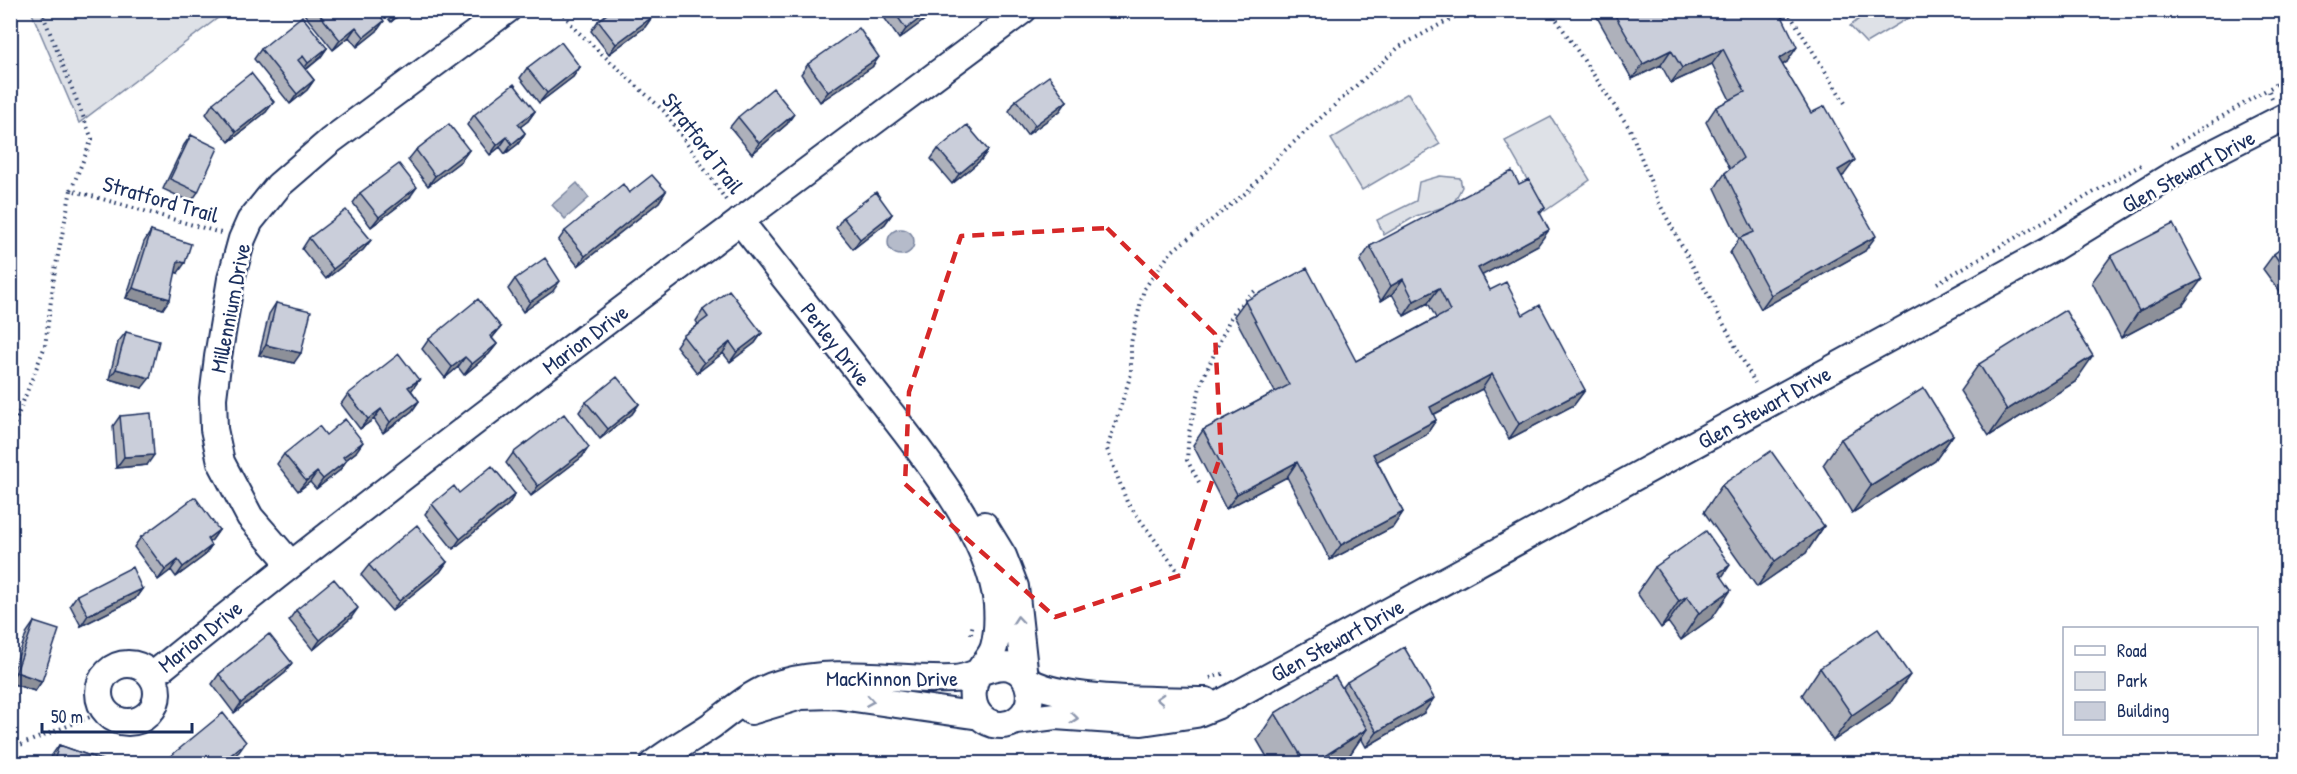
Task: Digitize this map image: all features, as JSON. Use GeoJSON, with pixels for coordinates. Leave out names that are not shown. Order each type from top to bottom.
{"type":"FeatureCollection","features":[{"type":"Feature","properties":{"kind":"street","name":"Millennium Drive"},"geometry":{"type":"LineString","coordinates":[[290,563],[249,517],[221,462],[214,429],[213,398],[218,357],[231,279],[242,239],[250,221],[279,185],[330,141],[507,10]]}},
{"type":"Feature","properties":{"kind":"street","name":"Marion Drive"},"geometry":{"type":"LineString","coordinates":[[152,675],[290,563],[740,221],[1023,10]]}},
{"type":"Feature","properties":{"kind":"street","name":"Glen Stewart Drive"},"geometry":{"type":"LineString","coordinates":[[1016,721],[1055,716],[1142,722],[1196,714],[1216,706],[2053,248],[2182,170],[2286,116]]}},
{"type":"Feature","properties":{"kind":"street","name":"Perley Drive"},"geometry":{"type":"LineString","coordinates":[[740,221],[931,468],[965,519],[995,580],[998,621],[994,649],[977,674]]}},
{"type":"Feature","properties":{"kind":"street","name":"Perley Drive"},"geometry":{"type":"LineString","coordinates":[[931,468],[974,508],[1003,556],[1016,587],[1025,678]]}},
{"type":"Feature","properties":{"kind":"street","name":"Marion Drive"},"geometry":{"type":"LineString","coordinates":[[132,664],[152,675],[157,686],[158,697],[146,717],[136,722],[124,723],[114,719],[105,711],[99,690],[110,670],[121,665],[132,664]]}},
{"type":"Feature","properties":{"kind":"street"},"geometry":{"type":"LineString","coordinates":[[1000,666],[1018,671],[1025,678],[1031,697],[1029,706],[1016,721],[997,725],[980,716],[972,699],[977,674],[1000,666]]}},
{"type":"Feature","properties":{"kind":"street","name":"MacKinnon Drive"},"geometry":{"type":"LineString","coordinates":[[653,764],[746,699],[780,683],[833,674],[873,674],[931,680],[968,679],[977,674]]}},
{"type":"Feature","properties":{"kind":"street","name":"Glen Stewart Drive"},"geometry":{"type":"LineString","coordinates":[[1025,678],[1034,686],[1081,695],[1205,701],[1238,693]]}},
{"type":"Feature","properties":{"kind":"street","name":"MacKinnon Drive"},"geometry":{"type":"LineString","coordinates":[[711,725],[801,696],[833,695],[980,716]]}},
{"type":"Feature","properties":{"kind":"path","name":"Stratford Trail"},"geometry":{"type":"LineString","coordinates":[[10,443],[45,346],[55,270],[70,190],[93,139],[41,10]]}},
{"type":"Feature","properties":{"kind":"path","name":"Stratford Trail"},"geometry":{"type":"LineString","coordinates":[[560,10],[576,30],[665,112],[740,221]]}},
{"type":"Feature","properties":{"kind":"path"},"geometry":{"type":"LineString","coordinates":[[1180,574],[1127,502],[1107,449],[1131,374],[1131,343],[1144,289],[1171,252],[1247,192],[1282,153],[1399,47],[1467,10]]}},
{"type":"Feature","properties":{"kind":"path"},"geometry":{"type":"LineString","coordinates":[[1550,10],[1630,129],[1659,203],[1755,383]]}},
{"type":"Feature","properties":{"kind":"path"},"geometry":{"type":"LineString","coordinates":[[1787,10],[1845,103]]}},
{"type":"Feature","properties":{"kind":"path"},"geometry":{"type":"LineString","coordinates":[[2162,153],[2268,89]]}},
{"type":"Feature","properties":{"kind":"path"},"geometry":{"type":"LineString","coordinates":[[1983,255],[2142,164]]}},
{"type":"Feature","properties":{"kind":"path","name":"Stratford Trail"},"geometry":{"type":"LineString","coordinates":[[70,190],[242,239]]}},
{"type":"Feature","properties":{"kind":"path"},"geometry":{"type":"LineString","coordinates":[[1199,482],[1187,460],[1189,432],[1201,383],[1234,310],[1256,290]]}},
{"type":"Feature","properties":{"kind":"path"},"geometry":{"type":"LineString","coordinates":[[10,749],[105,711]]}},
{"type":"Feature","properties":{"kind":"highlighted area"},"geometry":{"type":"Polygon","coordinates":[[[1107,228],[1215,334],[1221,454],[1181,575],[1055,617],[905,484],[909,392],[961,236],[1107,228]]]}},
{"type":"Feature","properties":{"kind":"green space"},"geometry":{"type":"Polygon","coordinates":[[[31,11],[227,11],[79,123],[31,11]]]}},
{"type":"Feature","properties":{"kind":"green space"},"geometry":{"type":"Polygon","coordinates":[[[1856,11],[1920,11],[1866,43],[1850,26],[1859,19],[1856,11]]]}},
{"type":"Feature","properties":{"kind":"green space"},"geometry":{"type":"Polygon","coordinates":[[[1408,93],[1440,144],[1362,190],[1331,139],[1408,93]]]}},
{"type":"Feature","properties":{"kind":"green space"},"geometry":{"type":"Polygon","coordinates":[[[1551,117],[1590,180],[1545,211],[1505,141],[1551,117]]]}},
{"type":"Feature","properties":{"kind":"green space"},"geometry":{"type":"Polygon","coordinates":[[[1440,176],[1460,178],[1462,187],[1453,204],[1416,216],[1384,235],[1377,220],[1416,201],[1419,182],[1440,176]]]}},
{"type":"Feature","properties":{"kind":"water"},"geometry":{"type":"Polygon","coordinates":[[[577,183],[589,198],[565,219],[552,205],[577,183]]]}},
{"type":"Feature","properties":{"kind":"water"},"geometry":{"type":"Polygon","coordinates":[[[901,229],[910,233],[914,242],[910,251],[901,255],[892,251],[888,242],[892,233],[901,229]]]}},
{"type":"Feature","properties":{"kind":"building"},"geometry":{"type":"Polygon","coordinates":[[[316,10],[376,10],[384,21],[364,37],[356,27],[340,40],[316,10]]]}},
{"type":"Feature","properties":{"kind":"building"},"geometry":{"type":"Polygon","coordinates":[[[612,10],[647,10],[652,17],[616,44],[598,21],[612,10]]]}},
{"type":"Feature","properties":{"kind":"building"},"geometry":{"type":"Polygon","coordinates":[[[893,10],[931,10],[906,29],[893,10]]]}},
{"type":"Feature","properties":{"kind":"building"},"geometry":{"type":"Polygon","coordinates":[[[1612,10],[1779,10],[1797,47],[1779,59],[1811,113],[1825,106],[1855,160],[1838,170],[1876,236],[1771,295],[1740,238],[1754,232],[1725,173],[1743,158],[1716,107],[1745,92],[1723,49],[1682,68],[1671,50],[1643,64],[1612,10]]]}},
{"type":"Feature","properties":{"kind":"building"},"geometry":{"type":"Polygon","coordinates":[[[302,16],[327,48],[308,63],[303,56],[298,60],[314,80],[297,94],[261,49],[302,16]]]}},
{"type":"Feature","properties":{"kind":"building"},"geometry":{"type":"Polygon","coordinates":[[[859,28],[879,57],[828,92],[808,64],[859,28]]]}},
{"type":"Feature","properties":{"kind":"building"},"geometry":{"type":"Polygon","coordinates":[[[561,42],[580,67],[547,93],[527,68],[561,42]]]}},
{"type":"Feature","properties":{"kind":"building"},"geometry":{"type":"Polygon","coordinates":[[[251,73],[274,102],[236,132],[213,103],[251,73]]]}},
{"type":"Feature","properties":{"kind":"building"},"geometry":{"type":"Polygon","coordinates":[[[1049,76],[1067,101],[1035,125],[1016,100],[1049,76]]]}},
{"type":"Feature","properties":{"kind":"building"},"geometry":{"type":"Polygon","coordinates":[[[514,84],[535,111],[518,124],[525,133],[512,144],[507,137],[497,145],[474,115],[514,84]]]}},
{"type":"Feature","properties":{"kind":"building"},"geometry":{"type":"Polygon","coordinates":[[[773,88],[794,114],[759,143],[738,117],[773,88]]]}},
{"type":"Feature","properties":{"kind":"building"},"geometry":{"type":"Polygon","coordinates":[[[449,124],[469,150],[435,176],[416,150],[449,124]]]}},
{"type":"Feature","properties":{"kind":"building"},"geometry":{"type":"Polygon","coordinates":[[[967,125],[988,150],[959,174],[938,149],[967,125]]]}},
{"type":"Feature","properties":{"kind":"building"},"geometry":{"type":"Polygon","coordinates":[[[191,135],[218,148],[198,192],[170,179],[191,135]]]}},
{"type":"Feature","properties":{"kind":"building"},"geometry":{"type":"Polygon","coordinates":[[[399,164],[417,187],[379,217],[360,193],[399,164]]]}},
{"type":"Feature","properties":{"kind":"building"},"geometry":{"type":"Polygon","coordinates":[[[1512,171],[1519,184],[1529,179],[1545,208],[1539,211],[1549,230],[1478,268],[1490,290],[1506,282],[1523,315],[1540,305],[1585,390],[1519,424],[1492,374],[1430,407],[1436,420],[1373,454],[1403,512],[1341,545],[1297,462],[1237,494],[1203,430],[1289,385],[1245,301],[1307,268],[1356,361],[1450,311],[1439,288],[1414,301],[1403,279],[1391,286],[1370,246],[1512,171]]]}},
{"type":"Feature","properties":{"kind":"building"},"geometry":{"type":"Polygon","coordinates":[[[652,175],[666,191],[585,256],[565,231],[623,184],[629,193],[652,175]]]}},
{"type":"Feature","properties":{"kind":"building"},"geometry":{"type":"Polygon","coordinates":[[[876,192],[892,214],[860,239],[843,217],[876,192]]]}},
{"type":"Feature","properties":{"kind":"building"},"geometry":{"type":"Polygon","coordinates":[[[346,210],[371,240],[333,269],[309,238],[346,210]]]}},
{"type":"Feature","properties":{"kind":"building"},"geometry":{"type":"Polygon","coordinates":[[[2173,224],[2202,279],[2139,311],[2111,256],[2173,224]]]}},
{"type":"Feature","properties":{"kind":"building"},"geometry":{"type":"Polygon","coordinates":[[[151,231],[191,244],[185,263],[178,261],[170,299],[133,288],[151,231]]]}},
{"type":"Feature","properties":{"kind":"building"},"geometry":{"type":"Polygon","coordinates":[[[2286,245],[2286,272],[2274,254],[2286,245]]]}},
{"type":"Feature","properties":{"kind":"building"},"geometry":{"type":"Polygon","coordinates":[[[545,258],[560,281],[530,302],[515,279],[545,258]]]}},
{"type":"Feature","properties":{"kind":"building"},"geometry":{"type":"Polygon","coordinates":[[[729,290],[762,333],[737,352],[730,342],[704,363],[683,336],[708,317],[703,310],[729,290]]]}},
{"type":"Feature","properties":{"kind":"building"},"geometry":{"type":"Polygon","coordinates":[[[478,299],[501,327],[490,336],[497,344],[472,364],[465,357],[452,367],[429,339],[478,299]]]}},
{"type":"Feature","properties":{"kind":"building"},"geometry":{"type":"Polygon","coordinates":[[[276,303],[311,311],[301,353],[266,345],[276,303]]]}},
{"type":"Feature","properties":{"kind":"building"},"geometry":{"type":"Polygon","coordinates":[[[2065,310],[2093,356],[2007,410],[1979,364],[2065,310]]]}},
{"type":"Feature","properties":{"kind":"building"},"geometry":{"type":"Polygon","coordinates":[[[126,332],[159,341],[150,378],[116,369],[126,332]]]}},
{"type":"Feature","properties":{"kind":"building"},"geometry":{"type":"Polygon","coordinates":[[[399,354],[419,380],[408,387],[419,401],[390,422],[381,409],[368,419],[348,394],[399,354]]]}},
{"type":"Feature","properties":{"kind":"building"},"geometry":{"type":"Polygon","coordinates":[[[617,377],[639,404],[608,429],[586,402],[617,377]]]}},
{"type":"Feature","properties":{"kind":"building"},"geometry":{"type":"Polygon","coordinates":[[[1924,388],[1953,435],[1871,486],[1841,439],[1924,388]]]}},
{"type":"Feature","properties":{"kind":"building"},"geometry":{"type":"Polygon","coordinates":[[[151,413],[154,455],[124,457],[120,416],[151,413]]]}},
{"type":"Feature","properties":{"kind":"building"},"geometry":{"type":"Polygon","coordinates":[[[564,414],[589,447],[538,486],[513,453],[564,414]]]}},
{"type":"Feature","properties":{"kind":"building"},"geometry":{"type":"Polygon","coordinates":[[[345,419],[363,442],[343,457],[346,461],[323,479],[317,472],[306,481],[284,454],[319,426],[326,435],[345,419]]]}},
{"type":"Feature","properties":{"kind":"building"},"geometry":{"type":"Polygon","coordinates":[[[1771,451],[1824,526],[1775,561],[1722,485],[1771,451]]]}},
{"type":"Feature","properties":{"kind":"building"},"geometry":{"type":"Polygon","coordinates":[[[492,466],[515,494],[460,539],[432,504],[454,486],[459,493],[492,466]]]}},
{"type":"Feature","properties":{"kind":"building"},"geometry":{"type":"Polygon","coordinates":[[[195,497],[219,530],[207,539],[211,546],[183,567],[178,560],[165,570],[141,537],[195,497]]]}},
{"type":"Feature","properties":{"kind":"building"},"geometry":{"type":"Polygon","coordinates":[[[417,525],[447,562],[399,601],[369,565],[417,525]]]}},
{"type":"Feature","properties":{"kind":"building"},"geometry":{"type":"Polygon","coordinates":[[[1706,531],[1730,565],[1719,573],[1731,590],[1699,613],[1687,596],[1679,601],[1655,567],[1706,531]]]}},
{"type":"Feature","properties":{"kind":"building"},"geometry":{"type":"Polygon","coordinates":[[[132,567],[142,589],[88,615],[77,595],[132,567]]]}},
{"type":"Feature","properties":{"kind":"building"},"geometry":{"type":"Polygon","coordinates":[[[334,579],[358,608],[320,640],[296,610],[334,579]]]}},
{"type":"Feature","properties":{"kind":"building"},"geometry":{"type":"Polygon","coordinates":[[[34,622],[59,630],[42,681],[16,672],[34,622]]]}},
{"type":"Feature","properties":{"kind":"building"},"geometry":{"type":"Polygon","coordinates":[[[1878,629],[1910,675],[1852,715],[1820,668],[1878,629]]]}},
{"type":"Feature","properties":{"kind":"building"},"geometry":{"type":"Polygon","coordinates":[[[269,634],[292,663],[241,703],[219,674],[269,634]]]}},
{"type":"Feature","properties":{"kind":"building"},"geometry":{"type":"Polygon","coordinates":[[[1404,647],[1434,698],[1377,732],[1347,682],[1404,647]]]}},
{"type":"Feature","properties":{"kind":"building"},"geometry":{"type":"Polygon","coordinates":[[[1335,676],[1367,729],[1312,764],[1306,764],[1275,713],[1335,676]]]}},
{"type":"Feature","properties":{"kind":"building"},"geometry":{"type":"Polygon","coordinates":[[[223,713],[246,742],[220,764],[162,764],[162,763],[223,713]]]}},
{"type":"Feature","properties":{"kind":"building"},"geometry":{"type":"Polygon","coordinates":[[[59,745],[113,764],[53,764],[59,745]]]}}]}
